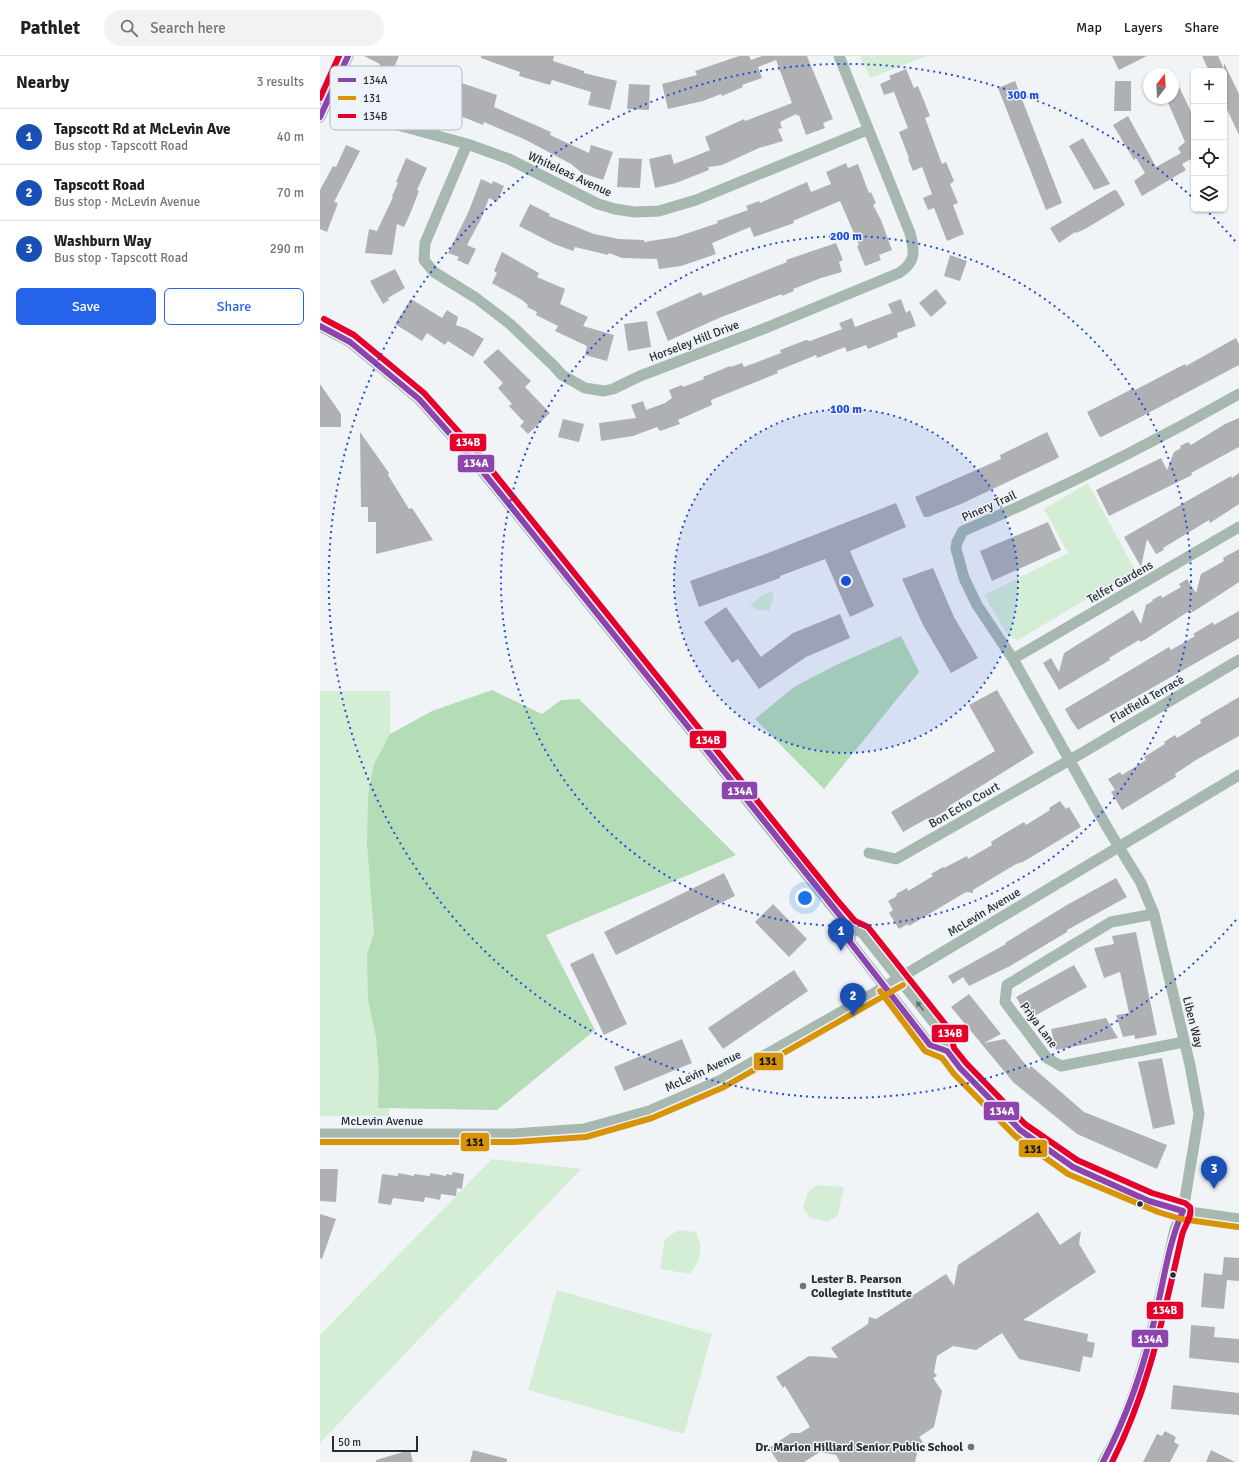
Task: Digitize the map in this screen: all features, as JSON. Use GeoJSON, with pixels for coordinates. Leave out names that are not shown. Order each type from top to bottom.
{"type":"FeatureCollection","features":[{"type":"Feature","properties":{"kind":"street"},"geometry":{"type":"LineString","coordinates":[[343,66],[348,56]]}},
{"type":"Feature","properties":{"kind":"street","name":"Horseley Hill Drive"},"geometry":{"type":"LineString","coordinates":[[467,144],[425,243],[424,260],[434,272],[476,298],[510,324],[562,375],[585,388],[604,391],[768,327],[899,273],[907,268],[914,254],[910,233],[867,130],[840,56]]}},
{"type":"Feature","properties":{"kind":"street"},"geometry":{"type":"LineString","coordinates":[[320,117],[324,100],[330,89]]}},
{"type":"Feature","properties":{"kind":"street","name":"Whiteleas Avenue"},"geometry":{"type":"LineString","coordinates":[[416,130],[467,144],[508,159],[598,204],[615,209],[635,212],[660,211],[696,200],[867,130]]}},
{"type":"Feature","properties":{"kind":"street"},"geometry":{"type":"LineString","coordinates":[[320,326],[350,342],[419,399],[475,462],[510,508],[850,928],[862,932],[899,978],[943,1034],[947,1050],[960,1068],[1020,1130],[1073,1167],[1149,1201],[1182,1211],[1239,1219]]}},
{"type":"Feature","properties":{"kind":"street","name":"Pinery Trail"},"geometry":{"type":"LineString","coordinates":[[1118,847],[1013,659],[977,604],[964,578],[956,549],[957,542],[963,531],[1090,473],[1195,419],[1239,394]]}},
{"type":"Feature","properties":{"kind":"street","name":"Telfer Gardens"},"geometry":{"type":"LineString","coordinates":[[1013,659],[1239,527]]}},
{"type":"Feature","properties":{"kind":"street","name":"Flatfield Terrace"},"geometry":{"type":"LineString","coordinates":[[1069,760],[1239,660]]}},
{"type":"Feature","properties":{"kind":"street","name":"Bon Echo Court"},"geometry":{"type":"LineString","coordinates":[[869,853],[896,859],[1069,760]]}},
{"type":"Feature","properties":{"kind":"street","name":"McLevin Avenue"},"geometry":{"type":"LineString","coordinates":[[320,1134],[514,1134],[584,1129],[649,1110],[721,1080],[886,986],[1239,775]]}},
{"type":"Feature","properties":{"kind":"street","name":"Liben Way"},"geometry":{"type":"LineString","coordinates":[[1103,1462],[1131,1404],[1146,1352],[1175,1229],[1182,1211],[1199,1114],[1154,914],[1141,883],[1118,847]]}},
{"type":"Feature","properties":{"kind":"street","name":"Priya Lane"},"geometry":{"type":"LineString","coordinates":[[1154,914],[1111,922],[1007,985],[1005,1002],[1047,1058],[1061,1066],[1184,1042]]}},
{"type":"Feature","properties":{"kind":"street"},"geometry":{"type":"LineString","coordinates":[[850,928],[850,942],[886,986],[930,1045],[947,1050]]}},
{"type":"Feature","properties":{"kind":"green space"},"geometry":{"type":"Polygon","coordinates":[[[860,56],[927,56],[870,78],[860,56]]]}},
{"type":"Feature","properties":{"kind":"green space"},"geometry":{"type":"Polygon","coordinates":[[[1088,483],[1135,570],[1018,640],[1008,636],[984,595],[1068,553],[1044,509],[1088,483]]]}},
{"type":"Feature","properties":{"kind":"green space"},"geometry":{"type":"Polygon","coordinates":[[[773,591],[773,599],[769,611],[758,610],[751,606],[760,597],[773,591]]]}},
{"type":"Feature","properties":{"kind":"green space"},"geometry":{"type":"Polygon","coordinates":[[[901,636],[919,672],[824,789],[755,719],[794,687],[836,665],[901,636]]]}},
{"type":"Feature","properties":{"kind":"green space"},"geometry":{"type":"Polygon","coordinates":[[[492,690],[542,714],[561,700],[579,699],[736,855],[546,935],[595,1030],[497,1110],[378,1108],[379,1074],[376,1037],[368,999],[367,955],[374,933],[367,844],[368,796],[374,764],[390,734],[432,711],[492,690]]]}},
{"type":"Feature","properties":{"kind":"green space"},"geometry":{"type":"Polygon","coordinates":[[[320,691],[390,691],[389,1116],[320,1116],[320,691]]]}},
{"type":"Feature","properties":{"kind":"green space"},"geometry":{"type":"Polygon","coordinates":[[[492,1159],[581,1169],[320,1443],[320,1335],[492,1159]]]}},
{"type":"Feature","properties":{"kind":"green space"},"geometry":{"type":"Polygon","coordinates":[[[817,1185],[844,1187],[838,1215],[828,1222],[810,1218],[803,1207],[808,1192],[817,1185]]]}},
{"type":"Feature","properties":{"kind":"green space"},"geometry":{"type":"Polygon","coordinates":[[[678,1230],[696,1232],[700,1244],[701,1249],[699,1258],[690,1274],[660,1269],[665,1239],[678,1230]]]}},
{"type":"Feature","properties":{"kind":"green space"},"geometry":{"type":"Polygon","coordinates":[[[557,1290],[712,1334],[684,1434],[528,1390],[557,1290]]]}},
{"type":"Feature","properties":{"kind":"building"},"geometry":{"type":"Polygon","coordinates":[[[364,56],[399,56],[395,66],[379,66],[380,64],[364,56]]]}},
{"type":"Feature","properties":{"kind":"building"},"geometry":{"type":"Polygon","coordinates":[[[481,56],[554,56],[553,61],[584,71],[584,73],[617,81],[610,110],[588,105],[591,92],[552,80],[550,85],[519,76],[520,72],[481,58],[481,56]]]}},
{"type":"Feature","properties":{"kind":"building"},"geometry":{"type":"Polygon","coordinates":[[[739,56],[749,56],[751,60],[762,56],[807,56],[833,119],[823,123],[825,128],[806,135],[799,115],[797,116],[796,114],[780,122],[782,128],[778,129],[783,141],[759,148],[722,165],[708,167],[709,170],[676,183],[655,188],[649,159],[671,154],[674,164],[693,157],[710,150],[705,137],[744,119],[745,121],[792,103],[776,60],[758,67],[762,78],[742,85],[743,87],[722,96],[721,94],[703,101],[668,109],[662,84],[697,75],[695,71],[739,56]]]}},
{"type":"Feature","properties":{"kind":"building"},"geometry":{"type":"Polygon","coordinates":[[[1112,56],[1147,56],[1119,70],[1112,56]]]}},
{"type":"Feature","properties":{"kind":"building"},"geometry":{"type":"Polygon","coordinates":[[[1202,56],[1218,56],[1224,68],[1208,68],[1202,56]]]}},
{"type":"Feature","properties":{"kind":"building"},"geometry":{"type":"Polygon","coordinates":[[[906,69],[914,88],[918,86],[930,116],[925,118],[942,164],[946,162],[954,181],[950,184],[958,203],[953,205],[964,234],[947,241],[934,208],[928,210],[923,198],[932,194],[922,167],[913,171],[908,159],[909,158],[899,132],[908,128],[894,92],[884,95],[880,84],[891,79],[889,76],[906,69]]]}},
{"type":"Feature","properties":{"kind":"building"},"geometry":{"type":"Polygon","coordinates":[[[1227,69],[1239,94],[1239,135],[1227,109],[1227,69]]]}},
{"type":"Feature","properties":{"kind":"building"},"geometry":{"type":"Polygon","coordinates":[[[1015,81],[1062,203],[1046,210],[998,88],[1015,81]]]}},
{"type":"Feature","properties":{"kind":"building"},"geometry":{"type":"Polygon","coordinates":[[[1115,81],[1131,81],[1131,111],[1114,111],[1115,81]]]}},
{"type":"Feature","properties":{"kind":"building"},"geometry":{"type":"Polygon","coordinates":[[[462,83],[497,95],[494,107],[551,132],[550,135],[589,153],[591,145],[613,152],[603,180],[582,173],[571,164],[526,140],[484,122],[483,125],[462,117],[462,83]]]}},
{"type":"Feature","properties":{"kind":"building"},"geometry":{"type":"Polygon","coordinates":[[[629,84],[650,85],[649,110],[627,109],[629,84]]]}},
{"type":"Feature","properties":{"kind":"building"},"geometry":{"type":"Polygon","coordinates":[[[1179,87],[1191,112],[1191,159],[1182,164],[1186,170],[1142,196],[1134,181],[1145,173],[1136,158],[1134,160],[1113,125],[1128,116],[1156,167],[1181,153],[1178,148],[1185,142],[1169,104],[1179,104],[1179,87]]]}},
{"type":"Feature","properties":{"kind":"building"},"geometry":{"type":"Polygon","coordinates":[[[1083,138],[1110,184],[1094,190],[1069,146],[1083,138]]]}},
{"type":"Feature","properties":{"kind":"building"},"geometry":{"type":"Polygon","coordinates":[[[346,145],[360,151],[334,202],[338,203],[327,232],[320,229],[320,190],[333,166],[336,167],[346,145]]]}},
{"type":"Feature","properties":{"kind":"building"},"geometry":{"type":"Polygon","coordinates":[[[406,158],[427,168],[417,190],[419,191],[410,214],[404,227],[397,224],[392,255],[365,253],[369,229],[377,231],[393,197],[392,196],[398,183],[396,182],[406,158]]]}},
{"type":"Feature","properties":{"kind":"building"},"geometry":{"type":"Polygon","coordinates":[[[619,158],[642,159],[640,188],[617,187],[619,158]]]}},
{"type":"Feature","properties":{"kind":"building"},"geometry":{"type":"Polygon","coordinates":[[[846,163],[848,168],[858,164],[869,193],[871,192],[876,203],[873,205],[881,220],[892,250],[879,255],[881,260],[865,266],[857,246],[859,245],[840,201],[793,221],[794,223],[754,237],[750,227],[712,243],[716,254],[681,266],[659,269],[657,259],[622,258],[609,253],[608,255],[575,247],[573,251],[554,244],[519,226],[530,204],[550,214],[549,216],[594,234],[619,239],[644,240],[644,242],[676,237],[718,223],[717,221],[748,210],[746,206],[759,201],[760,203],[807,182],[811,192],[831,184],[826,172],[846,163]]]}},
{"type":"Feature","properties":{"kind":"building"},"geometry":{"type":"Polygon","coordinates":[[[481,179],[492,184],[493,181],[504,186],[497,202],[489,198],[481,219],[467,245],[476,249],[468,265],[457,260],[459,257],[448,253],[468,213],[481,179]]]}},
{"type":"Feature","properties":{"kind":"building"},"geometry":{"type":"Polygon","coordinates":[[[1114,190],[1117,191],[1125,205],[1085,229],[1076,233],[1075,232],[1059,243],[1050,228],[1114,190]]]}},
{"type":"Feature","properties":{"kind":"building"},"geometry":{"type":"Polygon","coordinates":[[[836,243],[843,260],[839,262],[842,272],[821,278],[793,289],[794,291],[782,296],[782,294],[719,318],[668,341],[656,312],[701,292],[703,296],[787,262],[786,260],[836,243]]]}},
{"type":"Feature","properties":{"kind":"building"},"geometry":{"type":"Polygon","coordinates":[[[502,252],[539,273],[537,277],[565,289],[560,304],[588,317],[583,326],[614,335],[607,361],[585,355],[587,346],[555,331],[558,326],[536,315],[537,312],[527,307],[528,305],[522,300],[492,283],[497,273],[494,271],[502,252]]]}},
{"type":"Feature","properties":{"kind":"building"},"geometry":{"type":"Polygon","coordinates":[[[950,255],[967,261],[960,281],[944,276],[950,255]]]}},
{"type":"Feature","properties":{"kind":"building"},"geometry":{"type":"Polygon","coordinates":[[[395,269],[405,288],[388,298],[389,300],[383,304],[370,281],[395,269]]]}},
{"type":"Feature","properties":{"kind":"building"},"geometry":{"type":"Polygon","coordinates":[[[936,289],[947,303],[931,317],[919,303],[936,289]]]}},
{"type":"Feature","properties":{"kind":"building"},"geometry":{"type":"Polygon","coordinates":[[[411,299],[442,318],[447,310],[458,317],[456,325],[467,329],[484,339],[473,357],[448,341],[445,345],[427,333],[422,341],[395,324],[411,299]]]}},
{"type":"Feature","properties":{"kind":"building"},"geometry":{"type":"Polygon","coordinates":[[[901,299],[906,313],[910,310],[916,326],[897,333],[898,337],[868,349],[866,345],[847,352],[845,347],[817,358],[816,355],[777,371],[778,373],[711,400],[712,405],[678,420],[680,424],[660,431],[657,427],[633,436],[601,441],[599,423],[636,418],[631,405],[643,401],[646,410],[665,403],[672,398],[669,390],[682,385],[683,387],[704,379],[703,377],[730,366],[731,367],[742,363],[744,367],[781,353],[780,350],[842,329],[839,323],[852,318],[855,327],[892,313],[888,304],[901,299]]]}},
{"type":"Feature","properties":{"kind":"building"},"geometry":{"type":"Polygon","coordinates":[[[647,321],[651,347],[628,351],[624,324],[647,321]]]}},
{"type":"Feature","properties":{"kind":"building"},"geometry":{"type":"Polygon","coordinates":[[[1236,338],[1239,344],[1239,365],[1135,420],[1101,437],[1099,436],[1087,412],[1134,388],[1135,390],[1185,364],[1186,366],[1236,338]]]}},
{"type":"Feature","properties":{"kind":"building"},"geometry":{"type":"Polygon","coordinates":[[[498,349],[531,381],[525,387],[550,413],[528,434],[520,426],[524,422],[509,406],[512,404],[498,388],[503,383],[483,362],[498,349]]]}},
{"type":"Feature","properties":{"kind":"building"},"geometry":{"type":"Polygon","coordinates":[[[320,384],[341,414],[341,427],[320,427],[320,384]]]}},
{"type":"Feature","properties":{"kind":"building"},"geometry":{"type":"Polygon","coordinates":[[[1239,418],[1239,447],[1191,473],[1192,475],[1109,516],[1096,490],[1161,458],[1167,470],[1174,452],[1181,448],[1180,446],[1188,442],[1191,445],[1225,424],[1239,418]]]}},
{"type":"Feature","properties":{"kind":"building"},"geometry":{"type":"Polygon","coordinates":[[[563,419],[584,424],[579,442],[558,437],[563,419]]]}},
{"type":"Feature","properties":{"kind":"building"},"geometry":{"type":"Polygon","coordinates":[[[360,432],[389,473],[388,475],[409,509],[412,508],[433,540],[376,554],[376,522],[368,522],[368,507],[361,507],[360,432]]]}},
{"type":"Feature","properties":{"kind":"building"},"geometry":{"type":"Polygon","coordinates":[[[1047,432],[1059,457],[961,504],[928,517],[924,517],[915,497],[1001,459],[1000,455],[1047,432]]]}},
{"type":"Feature","properties":{"kind":"building"},"geometry":{"type":"Polygon","coordinates":[[[1239,473],[1239,504],[1210,523],[1209,520],[1163,548],[1164,550],[1156,554],[1147,539],[1141,567],[1124,537],[1231,476],[1232,478],[1239,473]]]}},
{"type":"Feature","properties":{"kind":"building"},"geometry":{"type":"Polygon","coordinates":[[[896,503],[906,527],[850,551],[874,606],[850,617],[825,559],[780,576],[780,578],[699,607],[690,581],[768,553],[896,503]]]}},
{"type":"Feature","properties":{"kind":"building"},"geometry":{"type":"Polygon","coordinates":[[[1048,522],[1061,550],[992,581],[980,551],[1048,522]]]}},
{"type":"Feature","properties":{"kind":"building"},"geometry":{"type":"Polygon","coordinates":[[[1239,549],[1239,582],[1191,613],[1192,610],[1146,639],[1140,642],[1139,640],[1109,658],[1110,660],[1059,690],[1043,663],[1051,658],[1059,672],[1064,653],[1133,610],[1141,624],[1146,605],[1161,595],[1162,598],[1181,587],[1179,584],[1187,579],[1196,593],[1201,574],[1224,561],[1223,558],[1239,549]]]}},
{"type":"Feature","properties":{"kind":"building"},"geometry":{"type":"Polygon","coordinates":[[[933,568],[954,617],[978,658],[951,673],[923,625],[902,579],[933,568]]]}},
{"type":"Feature","properties":{"kind":"building"},"geometry":{"type":"Polygon","coordinates":[[[726,607],[761,657],[793,633],[840,614],[850,638],[806,657],[759,689],[738,659],[732,663],[704,622],[726,607]]]}},
{"type":"Feature","properties":{"kind":"building"},"geometry":{"type":"Polygon","coordinates":[[[1239,611],[1239,638],[1236,640],[1078,730],[1071,720],[1065,709],[1169,647],[1171,650],[1195,636],[1193,634],[1213,622],[1214,625],[1239,611]]]}},
{"type":"Feature","properties":{"kind":"building"},"geometry":{"type":"Polygon","coordinates":[[[997,690],[1034,753],[949,806],[950,808],[930,820],[928,818],[903,832],[891,812],[995,751],[969,705],[997,690]]]}},
{"type":"Feature","properties":{"kind":"building"},"geometry":{"type":"Polygon","coordinates":[[[1239,697],[1239,736],[1196,760],[1175,774],[1176,777],[1122,810],[1111,792],[1115,790],[1108,779],[1120,772],[1122,775],[1146,760],[1144,757],[1165,744],[1164,742],[1175,735],[1177,738],[1201,723],[1200,720],[1239,697]]]}},
{"type":"Feature","properties":{"kind":"building"},"geometry":{"type":"Polygon","coordinates":[[[1060,801],[1066,809],[1069,807],[1081,827],[973,890],[973,893],[966,892],[909,926],[908,924],[899,929],[889,913],[893,910],[888,901],[897,896],[896,894],[907,888],[908,891],[933,876],[931,874],[943,867],[944,868],[967,856],[968,859],[992,845],[991,842],[1002,835],[1024,822],[1026,825],[1050,810],[1049,808],[1060,801]]]}},
{"type":"Feature","properties":{"kind":"building"},"geometry":{"type":"Polygon","coordinates":[[[724,873],[735,896],[616,955],[604,932],[724,873]]]}},
{"type":"Feature","properties":{"kind":"building"},"geometry":{"type":"Polygon","coordinates":[[[1116,878],[1127,897],[1067,930],[1067,932],[1010,966],[969,986],[963,977],[953,984],[948,976],[1006,944],[1005,943],[1065,906],[1116,878]]]}},
{"type":"Feature","properties":{"kind":"building"},"geometry":{"type":"Polygon","coordinates":[[[773,904],[807,939],[789,957],[755,922],[773,904]]]}},
{"type":"Feature","properties":{"kind":"building"},"geometry":{"type":"Polygon","coordinates":[[[1136,932],[1157,1035],[1135,1039],[1134,1035],[1123,1037],[1116,1015],[1129,1013],[1120,972],[1104,978],[1094,948],[1114,944],[1112,936],[1136,932]]]}},
{"type":"Feature","properties":{"kind":"building"},"geometry":{"type":"Polygon","coordinates":[[[593,953],[627,1024],[604,1035],[570,964],[593,953]]]}},
{"type":"Feature","properties":{"kind":"building"},"geometry":{"type":"Polygon","coordinates":[[[1074,965],[1087,987],[1029,1019],[1016,997],[1074,965]]]}},
{"type":"Feature","properties":{"kind":"building"},"geometry":{"type":"Polygon","coordinates":[[[794,970],[808,991],[723,1049],[708,1028],[794,970]]]}},
{"type":"Feature","properties":{"kind":"building"},"geometry":{"type":"Polygon","coordinates":[[[969,994],[1001,1034],[984,1043],[1005,1039],[1029,1069],[1031,1066],[1084,1112],[1167,1145],[1157,1169],[1077,1134],[1014,1083],[951,1007],[969,994]]]}},
{"type":"Feature","properties":{"kind":"building"},"geometry":{"type":"Polygon","coordinates":[[[1106,1018],[1118,1038],[1056,1050],[1051,1029],[1106,1018]]]}},
{"type":"Feature","properties":{"kind":"building"},"geometry":{"type":"Polygon","coordinates":[[[682,1039],[692,1063],[624,1091],[614,1067],[682,1039]]]}},
{"type":"Feature","properties":{"kind":"building"},"geometry":{"type":"Polygon","coordinates":[[[1162,1058],[1175,1124],[1153,1129],[1138,1062],[1162,1058]]]}},
{"type":"Feature","properties":{"kind":"building"},"geometry":{"type":"Polygon","coordinates":[[[320,1169],[338,1169],[336,1202],[320,1201],[320,1169]]]}},
{"type":"Feature","properties":{"kind":"building"},"geometry":{"type":"Polygon","coordinates":[[[453,1172],[464,1174],[462,1189],[457,1188],[456,1196],[441,1194],[440,1200],[425,1197],[424,1202],[393,1198],[391,1205],[378,1203],[382,1174],[398,1176],[398,1173],[414,1176],[414,1174],[430,1176],[430,1173],[446,1176],[446,1174],[452,1175],[453,1172]]]}},
{"type":"Feature","properties":{"kind":"building"},"geometry":{"type":"Polygon","coordinates":[[[1038,1212],[1060,1245],[1081,1231],[1079,1244],[1096,1272],[1023,1320],[1088,1334],[1087,1341],[1095,1343],[1092,1358],[1083,1356],[1080,1372],[1019,1359],[1002,1333],[976,1350],[953,1346],[937,1356],[934,1372],[937,1376],[933,1378],[942,1391],[934,1427],[919,1437],[923,1442],[919,1444],[915,1462],[840,1462],[836,1455],[820,1452],[804,1462],[778,1462],[769,1448],[791,1433],[800,1433],[810,1427],[785,1386],[783,1388],[776,1377],[809,1356],[838,1358],[831,1348],[868,1324],[869,1317],[876,1319],[946,1274],[954,1286],[958,1265],[1038,1212]]]}},
{"type":"Feature","properties":{"kind":"building"},"geometry":{"type":"Polygon","coordinates":[[[320,1214],[336,1219],[322,1259],[320,1258],[320,1214]]]}},
{"type":"Feature","properties":{"kind":"building"},"geometry":{"type":"Polygon","coordinates":[[[1224,1257],[1239,1258],[1239,1281],[1227,1280],[1224,1309],[1201,1307],[1204,1273],[1222,1275],[1224,1257]]]}},
{"type":"Feature","properties":{"kind":"building"},"geometry":{"type":"Polygon","coordinates":[[[1191,1325],[1215,1327],[1214,1337],[1239,1339],[1239,1363],[1189,1358],[1191,1325]]]}},
{"type":"Feature","properties":{"kind":"building"},"geometry":{"type":"Polygon","coordinates":[[[1173,1385],[1239,1393],[1239,1415],[1171,1409],[1173,1385]]]}},
{"type":"Feature","properties":{"kind":"building"},"geometry":{"type":"Polygon","coordinates":[[[1165,1431],[1176,1437],[1174,1442],[1179,1445],[1170,1462],[1143,1462],[1157,1434],[1162,1436],[1165,1431]]]}},
{"type":"Feature","properties":{"kind":"building"},"geometry":{"type":"Polygon","coordinates":[[[410,1450],[413,1462],[376,1462],[376,1460],[410,1450]]]}},
{"type":"Feature","properties":{"kind":"building"},"geometry":{"type":"Polygon","coordinates":[[[473,1450],[507,1459],[507,1462],[470,1462],[473,1450]]]}},
{"type":"Feature","properties":{"kind":"building"},"geometry":{"type":"Polygon","coordinates":[[[1211,1450],[1235,1462],[1206,1462],[1211,1450]]]}},
{"type":"Feature","properties":{"kind":"transit line","name":"134B"},"geometry":{"type":"LineString","coordinates":[[334,66],[339,56]]}},
{"type":"Feature","properties":{"kind":"transit line","name":"134A"},"geometry":{"type":"LineString","coordinates":[[343,66],[348,56]]}},
{"type":"Feature","properties":{"kind":"transit line","name":"134B"},"geometry":{"type":"LineString","coordinates":[[320,98],[330,76]]}},
{"type":"Feature","properties":{"kind":"transit line","name":"134A"},"geometry":{"type":"LineString","coordinates":[[320,117],[330,95]]}},
{"type":"Feature","properties":{"kind":"transit line","name":"134B"},"geometry":{"type":"LineString","coordinates":[[324,319],[354,335],[424,393],[481,457],[837,900],[855,921],[868,927],[949,1029],[954,1048],[966,1063],[1025,1124],[1077,1160],[1152,1193],[1185,1203],[1190,1207],[1190,1214],[1182,1235],[1162,1322],[1146,1379],[1125,1435],[1112,1462]]}},
{"type":"Feature","properties":{"kind":"transit line","name":"134A"},"geometry":{"type":"LineString","coordinates":[[320,326],[350,342],[419,399],[475,462],[850,928],[850,942],[930,1045],[947,1051],[960,1068],[1020,1130],[1073,1167],[1149,1201],[1183,1211]]}},
{"type":"Feature","properties":{"kind":"transit line","name":"131"},"geometry":{"type":"LineString","coordinates":[[320,1142],[514,1142],[586,1137],[652,1118],[724,1087],[903,985]]}},
{"type":"Feature","properties":{"kind":"transit line","name":"131"},"geometry":{"type":"LineString","coordinates":[[880,991],[925,1051],[942,1058],[954,1074],[1015,1136],[1068,1174],[1158,1212],[1181,1219],[1238,1227]]}},
{"type":"Feature","properties":{"kind":"transit line","name":"134A"},"geometry":{"type":"LineString","coordinates":[[1103,1462],[1120,1427],[1146,1355],[1170,1250],[1183,1211]]}},
{"type":"Feature","properties":{"kind":"place","name":"Tapscott Rd at McLevin Ave"},"geometry":{"type":"Point","coordinates":[841,951]}},
{"type":"Feature","properties":{"kind":"place","name":"Tapscott Road"},"geometry":{"type":"Point","coordinates":[853,1016]}},
{"type":"Feature","properties":{"kind":"place","name":"Washburn Way"},"geometry":{"type":"Point","coordinates":[1214,1189]}},
{"type":"Feature","properties":{"kind":"place","name":"Lester B. Pearson Collegiate Institute"},"geometry":{"type":"Point","coordinates":[803,1286]}},
{"type":"Feature","properties":{"kind":"place","name":"Dr. Marion Hilliard Senior Public School"},"geometry":{"type":"Point","coordinates":[971,1447]}}]}
